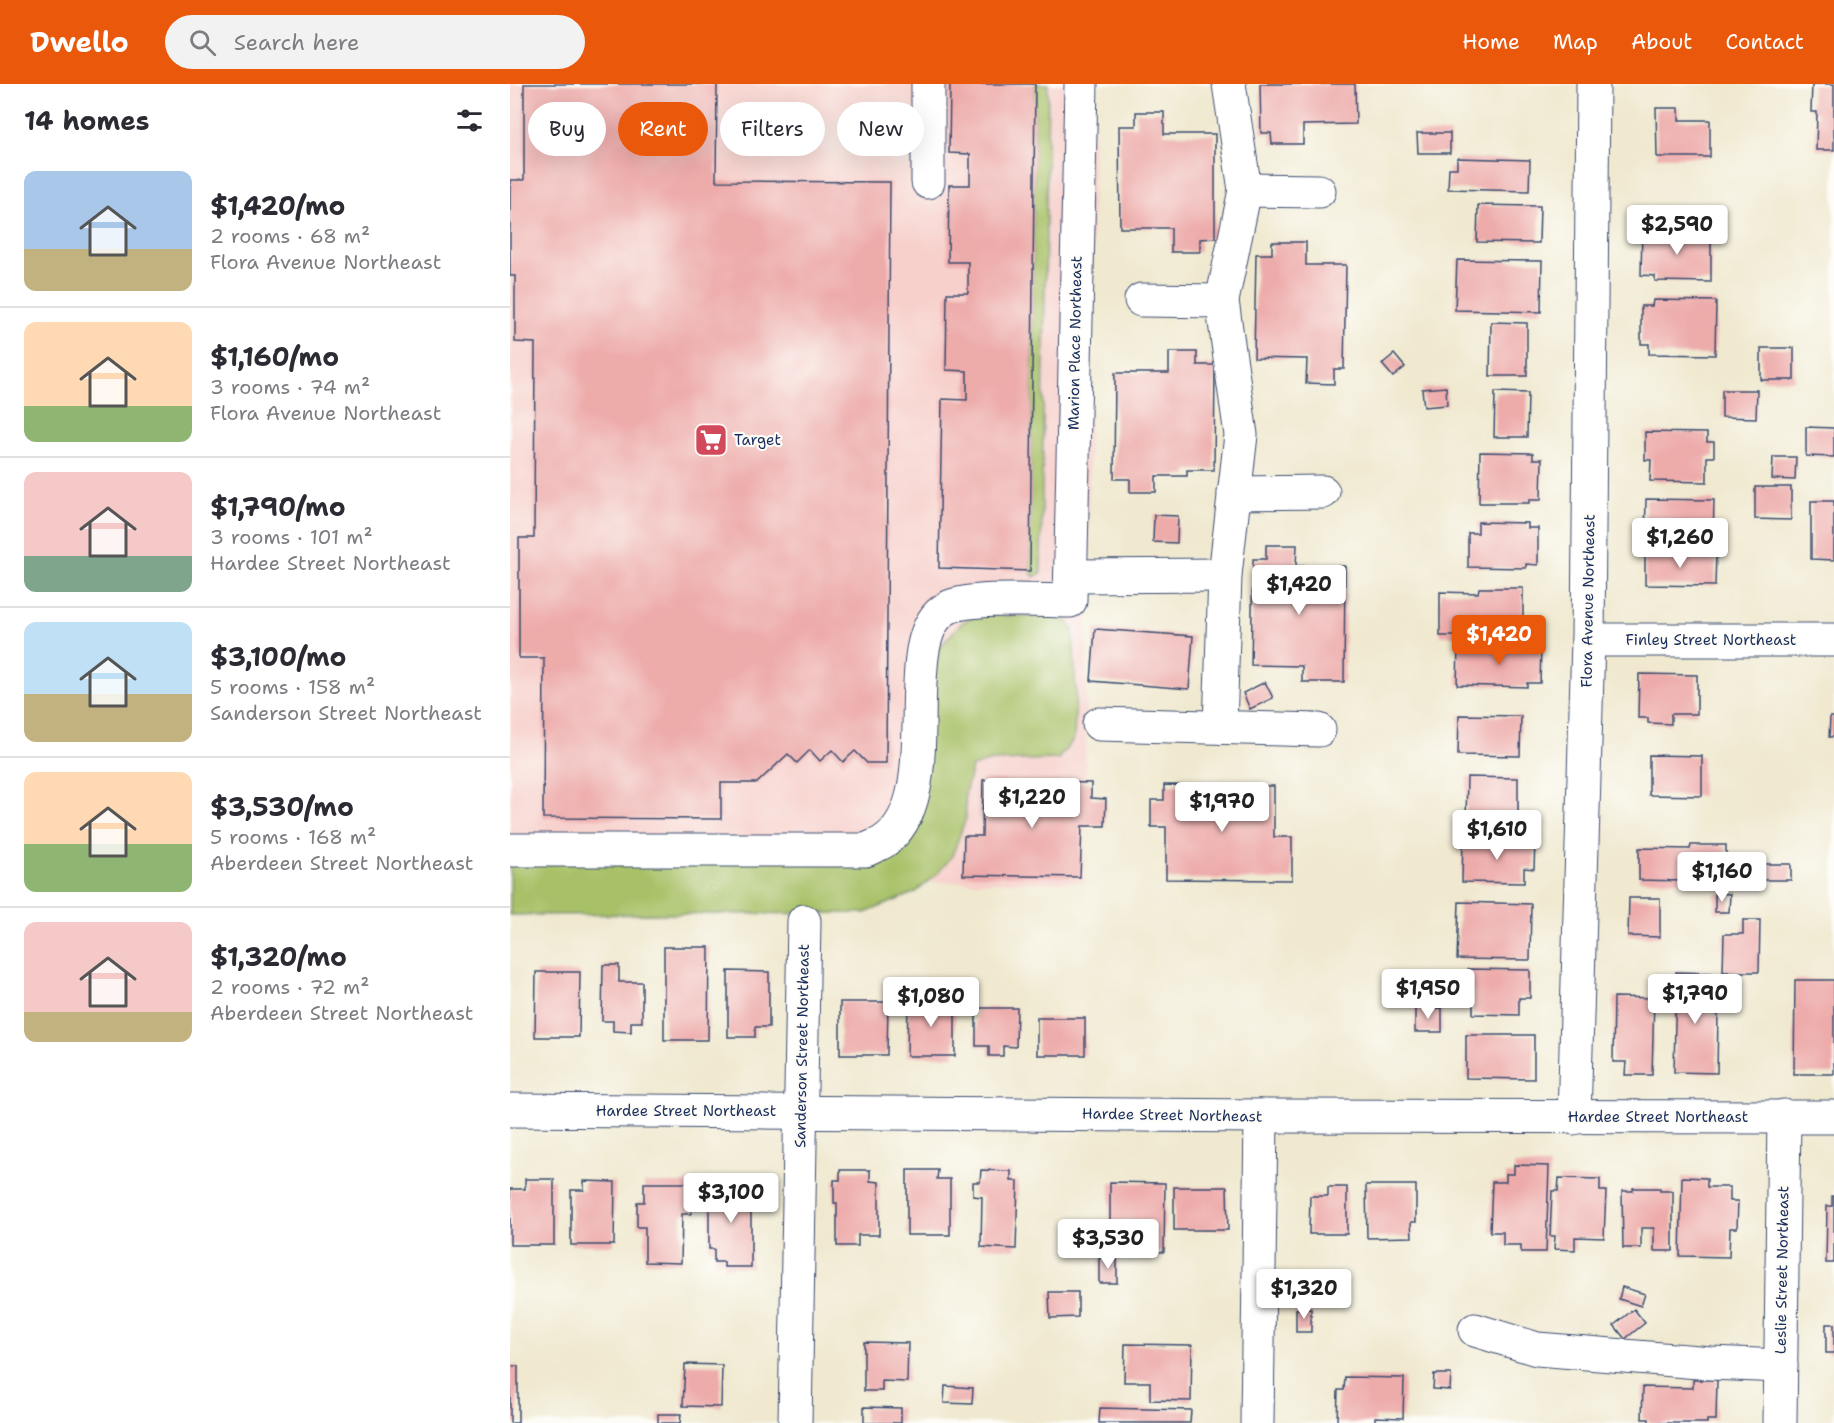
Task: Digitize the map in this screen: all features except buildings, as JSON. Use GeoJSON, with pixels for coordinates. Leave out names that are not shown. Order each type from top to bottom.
{"type":"FeatureCollection","features":[{"type":"Feature","properties":{"kind":"street"},"geometry":{"type":"LineString","coordinates":[[928,84],[928,182]]}},
{"type":"Feature","properties":{"kind":"street","name":"Marion Place Northeast"},"geometry":{"type":"LineString","coordinates":[[1070,589],[1081,84]]}},
{"type":"Feature","properties":{"kind":"street"},"geometry":{"type":"LineString","coordinates":[[1220,727],[1225,575],[1241,435],[1222,301],[1245,190],[1229,84]]}},
{"type":"Feature","properties":{"kind":"street","name":"Flora Avenue Northeast"},"geometry":{"type":"LineString","coordinates":[[1574,1118],[1588,640],[1593,84]]}},
{"type":"Feature","properties":{"kind":"street"},"geometry":{"type":"LineString","coordinates":[[1245,190],[1319,191]]}},
{"type":"Feature","properties":{"kind":"street"},"geometry":{"type":"LineString","coordinates":[[1141,300],[1222,301]]}},
{"type":"Feature","properties":{"kind":"street"},"geometry":{"type":"LineString","coordinates":[[1234,493],[1323,492]]}},
{"type":"Feature","properties":{"kind":"street"},"geometry":{"type":"LineString","coordinates":[[510,850],[866,850],[884,841],[901,822],[913,797],[918,756],[921,656],[931,622],[947,608],[972,601],[1070,589],[1225,575]]}},
{"type":"Feature","properties":{"kind":"street","name":"Finley Street Northeast"},"geometry":{"type":"LineString","coordinates":[[1588,640],[1834,640]]}},
{"type":"Feature","properties":{"kind":"street"},"geometry":{"type":"LineString","coordinates":[[1099,724],[1319,730]]}},
{"type":"Feature","properties":{"kind":"street","name":"Sanderson Street Northeast"},"geometry":{"type":"LineString","coordinates":[[795,1423],[804,921]]}},
{"type":"Feature","properties":{"kind":"street","name":"Hardee Street Northeast"},"geometry":{"type":"LineString","coordinates":[[510,1110],[1574,1118],[1834,1117]]}},
{"type":"Feature","properties":{"kind":"street"},"geometry":{"type":"LineString","coordinates":[[1257,1423],[1261,1116]]}},
{"type":"Feature","properties":{"kind":"street","name":"Leslie Street Northeast"},"geometry":{"type":"LineString","coordinates":[[1780,1423],[1784,1116]]}},
{"type":"Feature","properties":{"kind":"street"},"geometry":{"type":"LineString","coordinates":[[1475,1330],[1537,1350],[1711,1363],[1781,1365]]}},
{"type":"Feature","properties":{"kind":"shaded area"},"geometry":{"type":"Polygon","coordinates":[[[510,84],[1094,84],[1084,882],[510,883],[510,84]]]}},
{"type":"Feature","properties":{"kind":"green space"},"geometry":{"type":"Polygon","coordinates":[[[1035,84],[1048,84],[1041,573],[1034,577],[1030,571],[1035,84]]]}},
{"type":"Feature","properties":{"kind":"green space"},"geometry":{"type":"Polygon","coordinates":[[[984,615],[1064,617],[1073,629],[1076,694],[1074,739],[1058,759],[992,761],[972,767],[965,794],[966,818],[952,856],[938,873],[916,892],[865,913],[510,915],[510,859],[905,833],[938,649],[960,624],[971,617],[984,615]]]}},
{"type":"Feature","properties":{"kind":"place","name":"Target"},"geometry":{"type":"Point","coordinates":[711,440]}}]}
